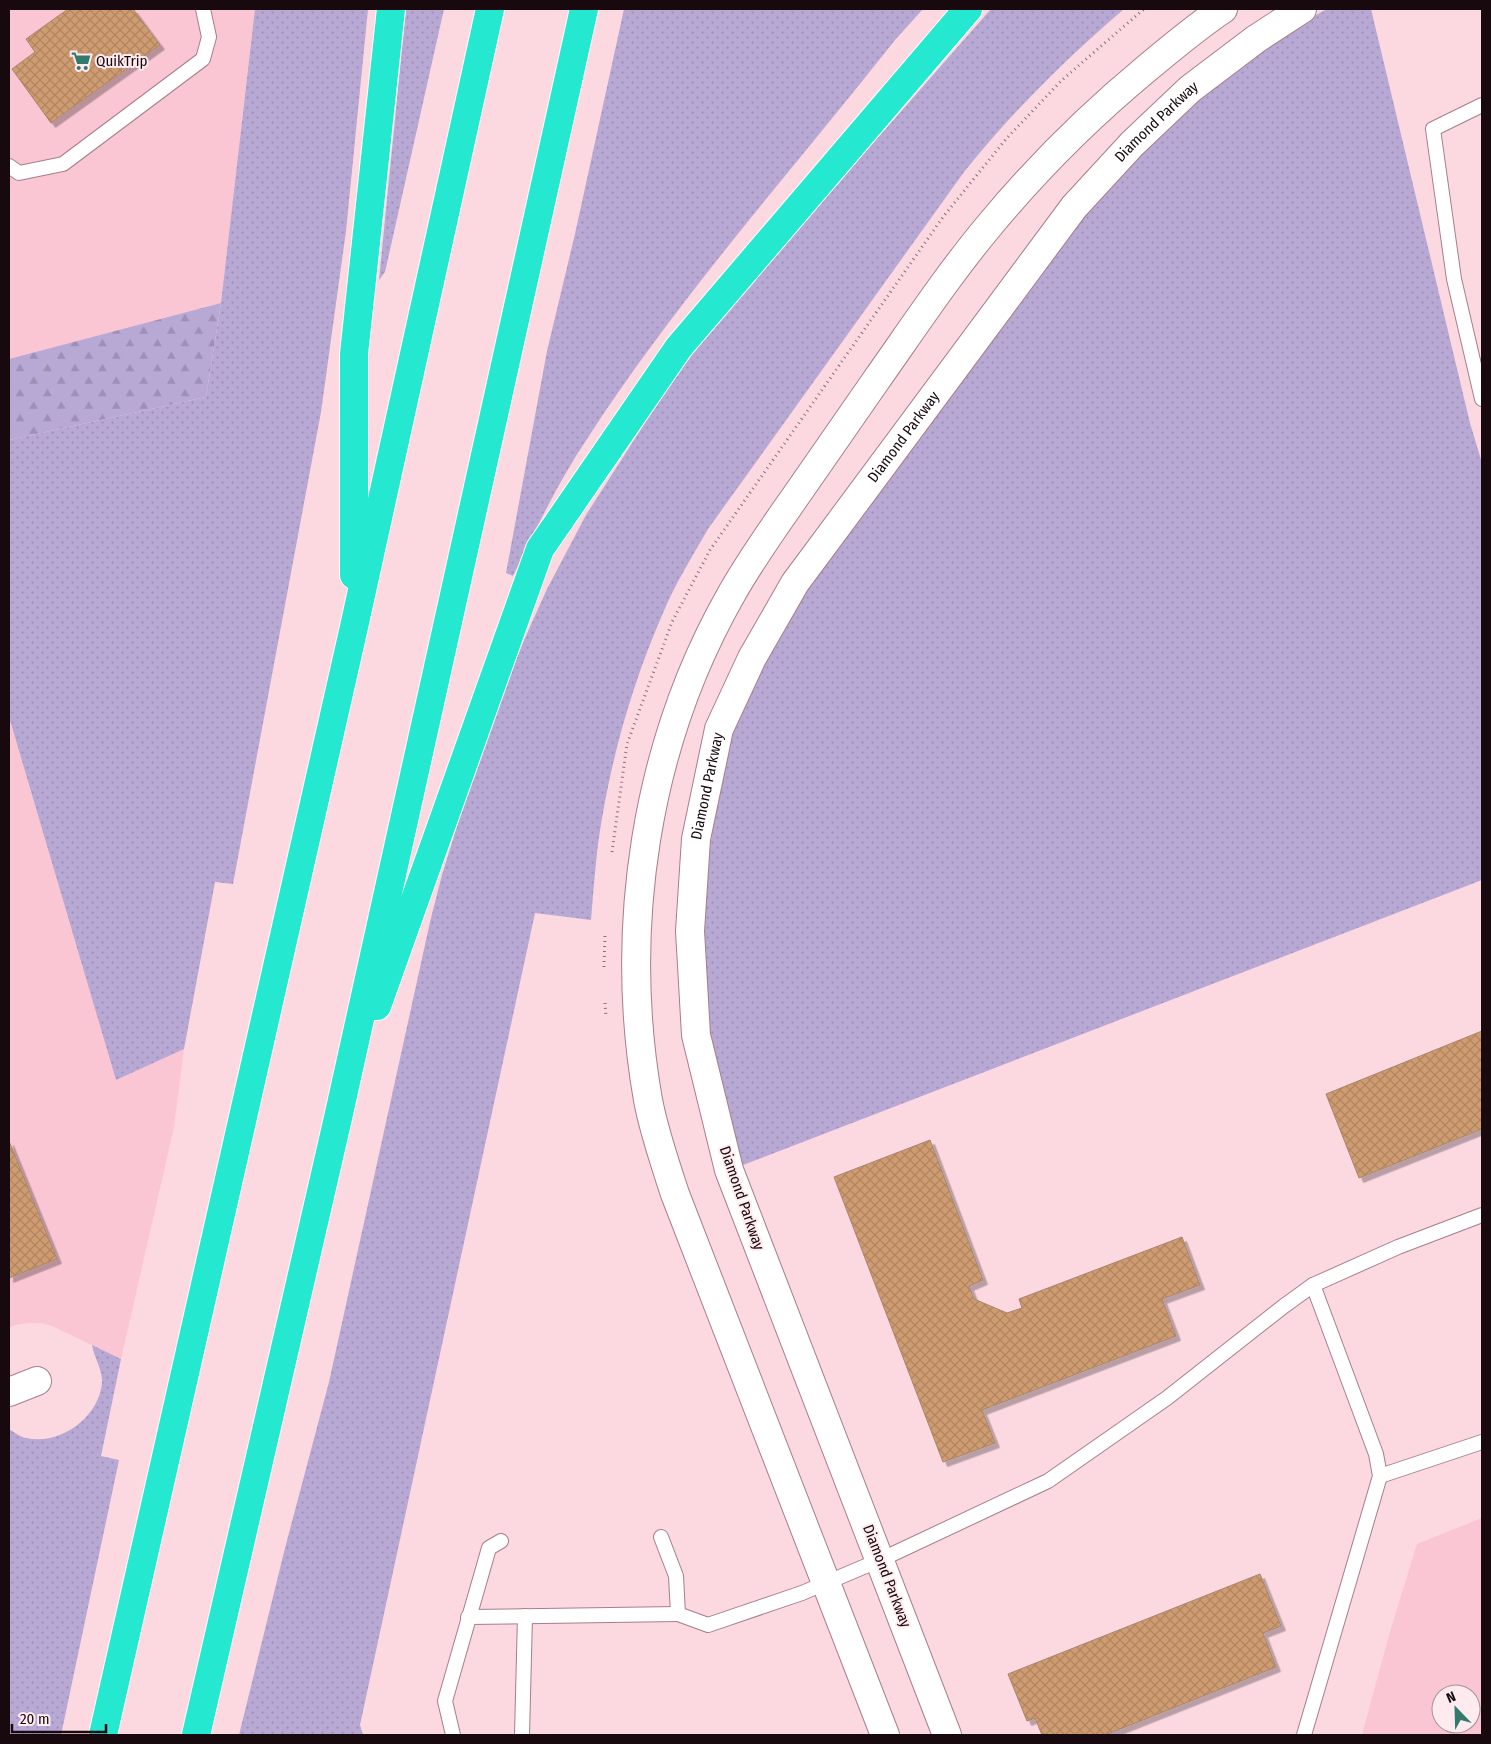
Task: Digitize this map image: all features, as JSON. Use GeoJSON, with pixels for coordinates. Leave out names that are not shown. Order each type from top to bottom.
{"type":"FeatureCollection","features":[{"type":"Feature","properties":{"kind":"highway"},"geometry":{"type":"LineString","coordinates":[[354,627],[354,354],[391,9]]}},
{"type":"Feature","properties":{"kind":"highway"},"geometry":{"type":"LineString","coordinates":[[103,1735],[354,627],[490,9]]}},
{"type":"Feature","properties":{"kind":"highway"},"geometry":{"type":"LineString","coordinates":[[196,1735],[338,1118],[584,9]]}},
{"type":"Feature","properties":{"kind":"highway"},"geometry":{"type":"LineString","coordinates":[[338,1118],[540,550],[679,347],[968,9]]}},
{"type":"Feature","properties":{"kind":"street"},"geometry":{"type":"LineString","coordinates":[[885,1735],[675,1194],[656,1135],[648,1103],[640,1045],[635,965],[640,883],[648,823],[663,760],[684,696],[705,645],[731,594],[768,536],[937,292],[986,229],[1066,141],[1170,48],[1223,9]]}},
{"type":"Feature","properties":{"kind":"street","name":"Diamond Parkway"},"geometry":{"type":"LineString","coordinates":[[947,1735],[729,1170],[696,1035],[690,931],[696,839],[720,729],[752,658],[795,583],[1074,206],[1132,144],[1190,89],[1256,39],[1302,9]]}},
{"type":"Feature","properties":{"kind":"street"},"geometry":{"type":"LineString","coordinates":[[9,1392],[36,1381]]}},
{"type":"Feature","properties":{"kind":"lane"},"geometry":{"type":"LineString","coordinates":[[9,166],[19,173],[63,164],[203,59],[209,37],[203,9]]}},
{"type":"Feature","properties":{"kind":"lane"},"geometry":{"type":"LineString","coordinates":[[1482,105],[1433,129],[1454,279],[1482,399]]}},
{"type":"Feature","properties":{"kind":"lane"},"geometry":{"type":"LineString","coordinates":[[468,1617],[678,1614],[708,1625],[826,1583],[880,1560],[1048,1481],[1167,1398],[1284,1306],[1314,1285],[1398,1247],[1482,1215]]}},
{"type":"Feature","properties":{"kind":"lane"},"geometry":{"type":"LineString","coordinates":[[1304,1735],[1380,1476],[1376,1454],[1314,1285]]}},
{"type":"Feature","properties":{"kind":"lane"},"geometry":{"type":"LineString","coordinates":[[1380,1476],[1482,1442]]}},
{"type":"Feature","properties":{"kind":"lane"},"geometry":{"type":"LineString","coordinates":[[661,1537],[676,1576],[678,1614]]}},
{"type":"Feature","properties":{"kind":"lane"},"geometry":{"type":"LineString","coordinates":[[453,1735],[445,1701],[489,1548],[501,1541]]}},
{"type":"Feature","properties":{"kind":"lane"},"geometry":{"type":"LineString","coordinates":[[522,1735],[525,1616]]}},
{"type":"Feature","properties":{"kind":"path"},"geometry":{"type":"LineString","coordinates":[[612,857],[627,744],[672,622],[710,550],[944,217],[1006,139],[1062,80],[1144,9]]}},
{"type":"Feature","properties":{"kind":"path"},"geometry":{"type":"LineString","coordinates":[[604,975],[605,929]]}},
{"type":"Feature","properties":{"kind":"path"},"geometry":{"type":"LineString","coordinates":[[605,994],[607,1022]]}},
{"type":"Feature","properties":{"kind":"shaded area"},"geometry":{"type":"Polygon","coordinates":[[[9,9],[255,9],[221,303],[9,359],[9,9]]]}},
{"type":"Feature","properties":{"kind":"shaded area"},"geometry":{"type":"Polygon","coordinates":[[[9,718],[116,1079],[184,1049],[174,1127],[121,1359],[52,1326],[41,1323],[29,1323],[9,1328],[9,718]]]}},
{"type":"Feature","properties":{"kind":"shaded area"},"geometry":{"type":"Polygon","coordinates":[[[1482,1518],[1482,1735],[1362,1735],[1389,1635],[1417,1544],[1482,1518]]]}},
{"type":"Feature","properties":{"kind":"green space"},"geometry":{"type":"Polygon","coordinates":[[[255,9],[368,9],[346,231],[321,412],[233,884],[215,882],[184,1049],[116,1080],[9,717],[9,440],[206,397],[221,303],[255,9]]]}},
{"type":"Feature","properties":{"kind":"green space"},"geometry":{"type":"Polygon","coordinates":[[[406,9],[444,9],[385,272],[379,280],[406,9]]]}},
{"type":"Feature","properties":{"kind":"green space"},"geometry":{"type":"Polygon","coordinates":[[[624,9],[923,9],[895,40],[736,236],[622,387],[566,472],[513,576],[506,573],[547,351],[575,234],[624,9]]]}},
{"type":"Feature","properties":{"kind":"green space"},"geometry":{"type":"Polygon","coordinates":[[[991,9],[1124,9],[1040,87],[1001,128],[964,172],[708,529],[673,592],[651,641],[631,697],[615,755],[598,844],[591,920],[535,913],[360,1725],[363,1735],[239,1735],[285,1548],[329,1382],[442,875],[480,752],[525,638],[547,589],[586,515],[670,384],[745,289],[991,9]]]}},
{"type":"Feature","properties":{"kind":"green space"},"geometry":{"type":"Polygon","coordinates":[[[1327,9],[1371,9],[1470,423],[1482,463],[1482,880],[743,1165],[724,1111],[714,1063],[703,977],[706,893],[708,860],[719,791],[731,738],[764,656],[818,569],[1072,216],[1154,130],[1298,25],[1327,9]]]}},
{"type":"Feature","properties":{"kind":"green space"},"geometry":{"type":"Polygon","coordinates":[[[221,303],[206,397],[9,440],[9,359],[221,303]]]}},
{"type":"Feature","properties":{"kind":"green space"},"geometry":{"type":"Polygon","coordinates":[[[92,1345],[121,1359],[101,1456],[119,1460],[61,1735],[9,1735],[9,1429],[19,1436],[26,1438],[52,1438],[76,1426],[86,1417],[94,1407],[102,1383],[101,1373],[92,1345]]]}},
{"type":"Feature","properties":{"kind":"building","name":"QuikTrip"},"geometry":{"type":"Polygon","coordinates":[[[68,9],[133,9],[160,45],[51,123],[12,69],[35,52],[26,39],[68,9]]]}},
{"type":"Feature","properties":{"kind":"building"},"geometry":{"type":"Polygon","coordinates":[[[1482,1031],[1482,1129],[1359,1178],[1326,1094],[1482,1031]]]}},
{"type":"Feature","properties":{"kind":"building"},"geometry":{"type":"Polygon","coordinates":[[[930,1140],[983,1280],[969,1286],[974,1299],[1007,1313],[1022,1308],[1019,1299],[1182,1237],[1200,1285],[1162,1299],[1176,1336],[982,1410],[995,1443],[943,1462],[834,1177],[930,1140]]]}},
{"type":"Feature","properties":{"kind":"building"},"geometry":{"type":"Polygon","coordinates":[[[9,1141],[57,1259],[9,1278],[9,1141]]]}},
{"type":"Feature","properties":{"kind":"building"},"geometry":{"type":"Polygon","coordinates":[[[1260,1574],[1281,1626],[1263,1633],[1276,1667],[1105,1735],[1042,1735],[1035,1718],[1027,1721],[1008,1674],[1260,1574]]]}},
{"type":"Feature","properties":{"kind":"place","name":"QuikTrip"},"geometry":{"type":"Point","coordinates":[81,61]}}]}
